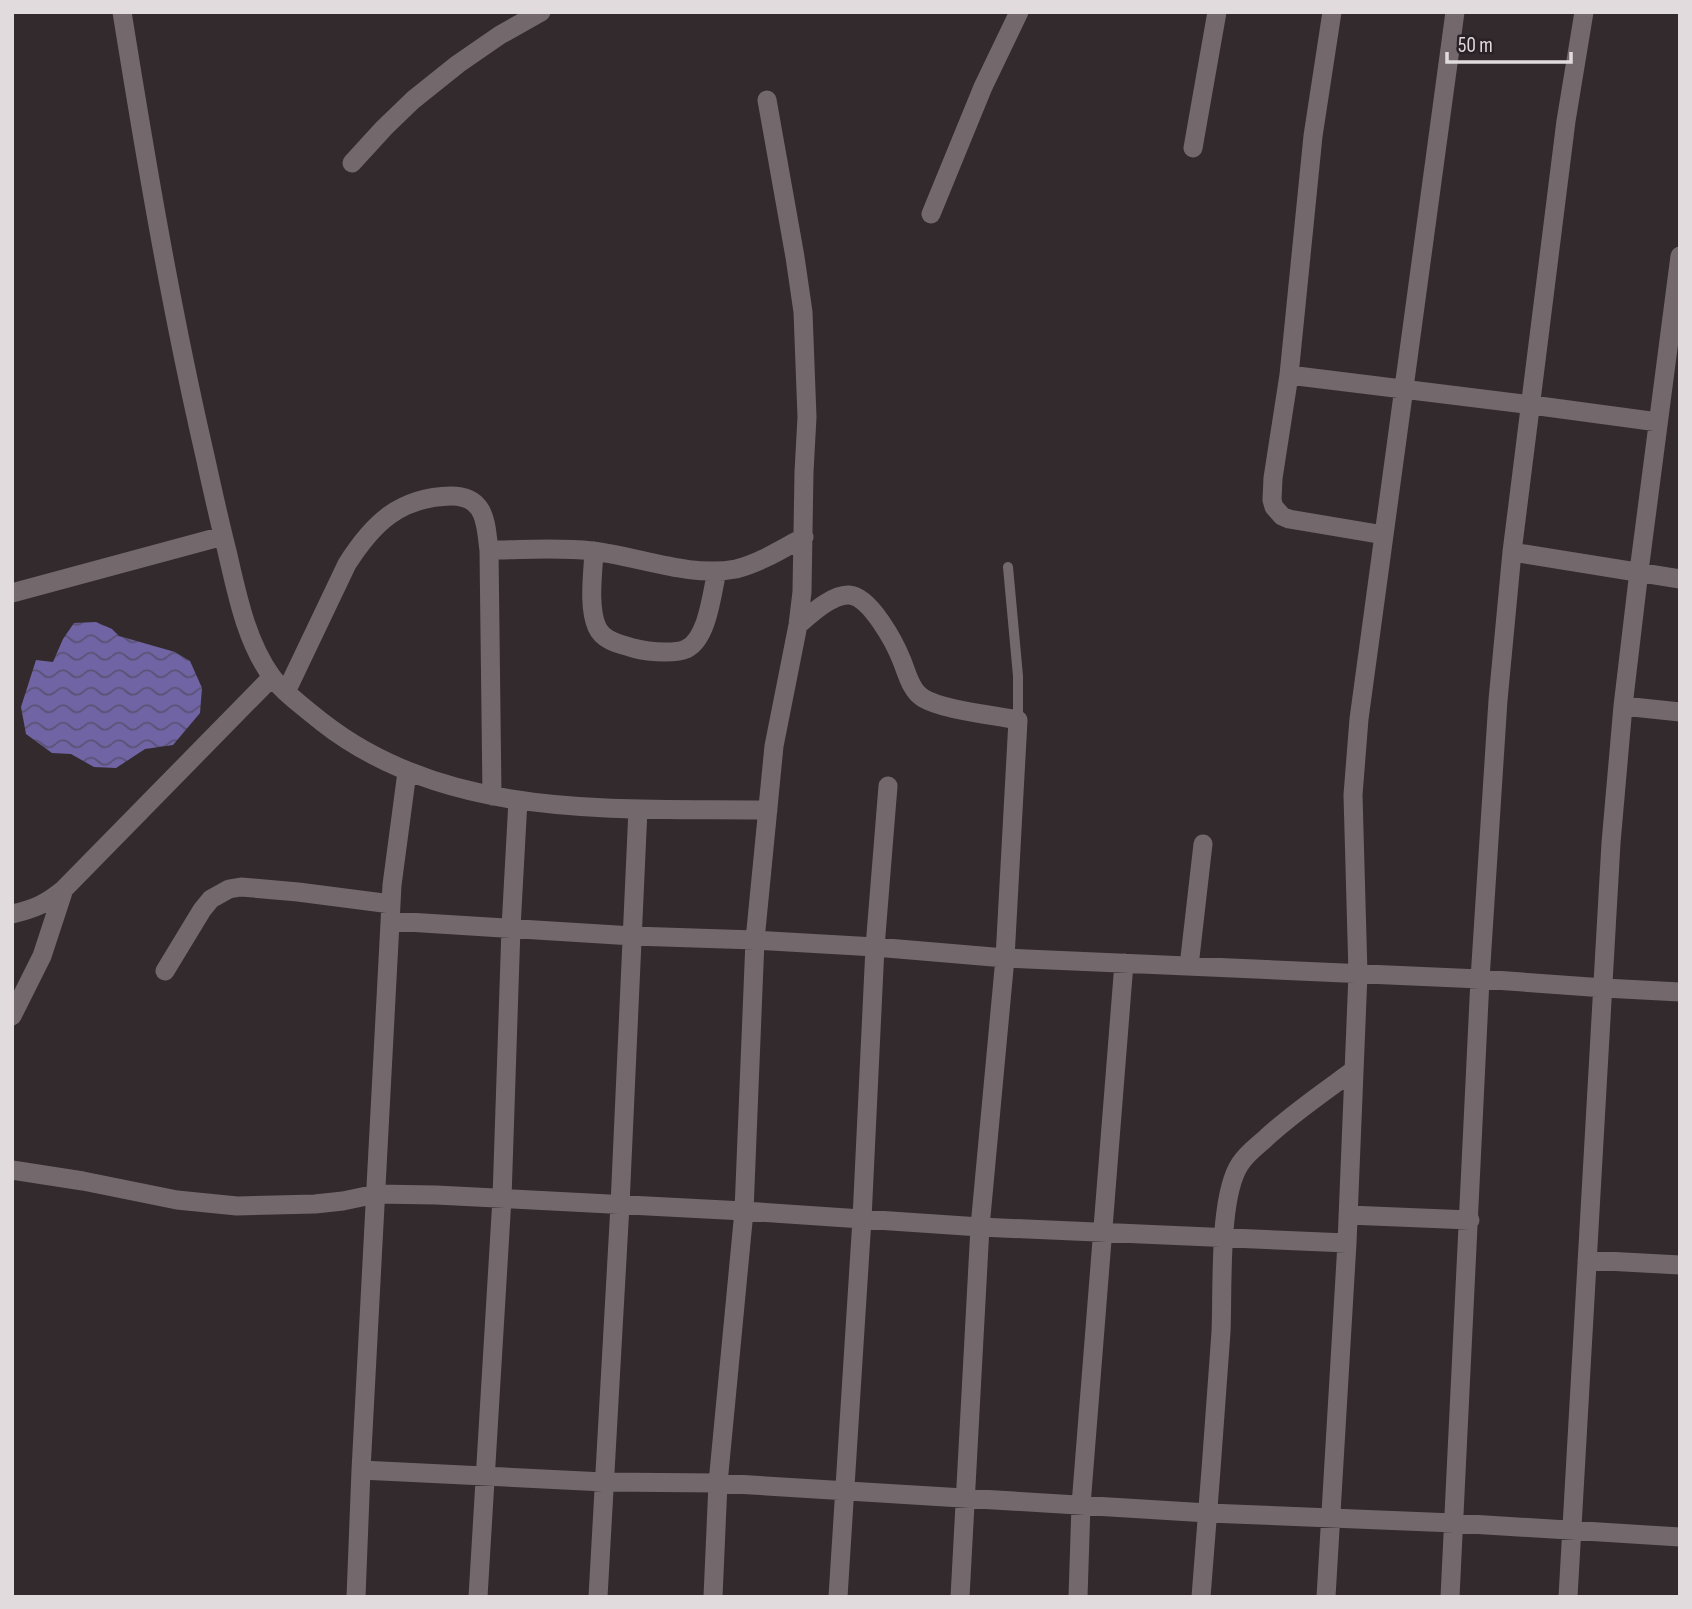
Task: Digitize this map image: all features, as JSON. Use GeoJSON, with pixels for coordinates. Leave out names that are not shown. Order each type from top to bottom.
{"type":"FeatureCollection","features":[{"type":"Feature","properties":{"kind":"street"},"geometry":{"type":"LineString","coordinates":[[122,12],[162,254],[223,536],[241,610],[258,653],[279,685],[349,741],[407,772],[443,784],[492,796],[559,805],[768,810]]}},
{"type":"Feature","properties":{"kind":"street"},"geometry":{"type":"LineString","coordinates":[[352,163],[413,100],[458,64],[500,35],[541,12]]}},
{"type":"Feature","properties":{"kind":"street"},"geometry":{"type":"LineString","coordinates":[[931,214],[983,87],[1019,12]]}},
{"type":"Feature","properties":{"kind":"street"},"geometry":{"type":"LineString","coordinates":[[1193,148],[1217,12]]}},
{"type":"Feature","properties":{"kind":"street"},"geometry":{"type":"LineString","coordinates":[[1332,12],[1313,136],[1289,375],[1272,500],[1282,516],[1384,535]]}},
{"type":"Feature","properties":{"kind":"street"},"geometry":{"type":"LineString","coordinates":[[1326,1597],[1347,1243],[1358,974],[1353,795],[1361,706],[1455,12]]}},
{"type":"Feature","properties":{"kind":"street"},"geometry":{"type":"LineString","coordinates":[[1450,1597],[1480,979],[1498,700],[1512,552],[1566,121],[1584,12]]}},
{"type":"Feature","properties":{"kind":"street"},"geometry":{"type":"LineString","coordinates":[[713,1597],[718,1483],[744,1211],[755,940],[774,746],[798,625],[804,537],[807,417],[803,312],[796,257],[767,100]]}},
{"type":"Feature","properties":{"kind":"street"},"geometry":{"type":"LineString","coordinates":[[1568,1597],[1611,843],[1623,706],[1680,256]]}},
{"type":"Feature","properties":{"kind":"street"},"geometry":{"type":"LineString","coordinates":[[1289,375],[1658,422]]}},
{"type":"Feature","properties":{"kind":"street"},"geometry":{"type":"LineString","coordinates":[[12,914],[35,908],[64,889],[279,685],[359,545],[388,515],[431,497],[461,496],[478,505],[482,513],[489,550],[492,796]]}},
{"type":"Feature","properties":{"kind":"street"},"geometry":{"type":"LineString","coordinates":[[12,593],[223,536]]}},
{"type":"Feature","properties":{"kind":"street"},"geometry":{"type":"LineString","coordinates":[[489,550],[594,551],[691,570],[717,571],[736,569],[758,562],[804,537]]}},
{"type":"Feature","properties":{"kind":"street"},"geometry":{"type":"LineString","coordinates":[[594,551],[593,614],[597,628],[605,638],[643,651],[678,652],[688,649],[696,641],[703,632],[717,571]]}},
{"type":"Feature","properties":{"kind":"street"},"geometry":{"type":"LineString","coordinates":[[1512,552],[1680,579]]}},
{"type":"Feature","properties":{"kind":"street"},"geometry":{"type":"LineString","coordinates":[[798,625],[833,599],[849,595],[855,597],[869,607],[884,628],[900,654],[916,693],[953,708],[1018,720],[1005,958],[980,1227],[960,1597]]}},
{"type":"Feature","properties":{"kind":"street"},"geometry":{"type":"LineString","coordinates":[[1623,706],[1680,712]]}},
{"type":"Feature","properties":{"kind":"street"},"geometry":{"type":"LineString","coordinates":[[356,1597],[391,912],[395,854],[407,772]]}},
{"type":"Feature","properties":{"kind":"street"},"geometry":{"type":"LineString","coordinates":[[838,1597],[862,1219],[875,947],[888,786]]}},
{"type":"Feature","properties":{"kind":"street"},"geometry":{"type":"LineString","coordinates":[[478,1597],[502,1198],[510,928],[517,800]]}},
{"type":"Feature","properties":{"kind":"street"},"geometry":{"type":"LineString","coordinates":[[598,1597],[620,1205],[638,808]]}},
{"type":"Feature","properties":{"kind":"street"},"geometry":{"type":"LineString","coordinates":[[1189,966],[1203,844]]}},
{"type":"Feature","properties":{"kind":"street"},"geometry":{"type":"LineString","coordinates":[[165,971],[211,899],[220,892],[241,887],[298,892],[391,912],[510,928],[875,947],[1005,958],[1480,979],[1680,992]]}},
{"type":"Feature","properties":{"kind":"street"},"geometry":{"type":"LineString","coordinates":[[12,1016],[42,956],[64,889]]}},
{"type":"Feature","properties":{"kind":"street"},"geometry":{"type":"LineString","coordinates":[[1078,1597],[1081,1505],[1124,963]]}},
{"type":"Feature","properties":{"kind":"street"},"geometry":{"type":"LineString","coordinates":[[1201,1597],[1221,1330],[1224,1237],[1234,1176],[1250,1152],[1275,1129],[1354,1070]]}},
{"type":"Feature","properties":{"kind":"street"},"geometry":{"type":"LineString","coordinates":[[12,1170],[177,1200],[227,1205],[315,1204],[376,1194],[502,1198],[980,1227],[1347,1243]]}},
{"type":"Feature","properties":{"kind":"street"},"geometry":{"type":"LineString","coordinates":[[1348,1215],[1470,1220]]}},
{"type":"Feature","properties":{"kind":"street"},"geometry":{"type":"LineString","coordinates":[[1587,1260],[1680,1265]]}},
{"type":"Feature","properties":{"kind":"street"},"geometry":{"type":"LineString","coordinates":[[361,1470],[604,1482],[718,1483],[1208,1513],[1454,1523],[1680,1537]]}},
{"type":"Feature","properties":{"kind":"lane"},"geometry":{"type":"LineString","coordinates":[[1008,567],[1016,647],[1018,720]]}},
{"type":"Feature","properties":{"kind":"water"},"geometry":{"type":"Polygon","coordinates":[[[96,622],[112,629],[119,636],[175,652],[190,661],[202,688],[200,713],[173,745],[145,749],[116,768],[94,767],[71,754],[52,753],[26,734],[21,707],[36,660],[53,662],[74,623],[96,622]]]}}]}
